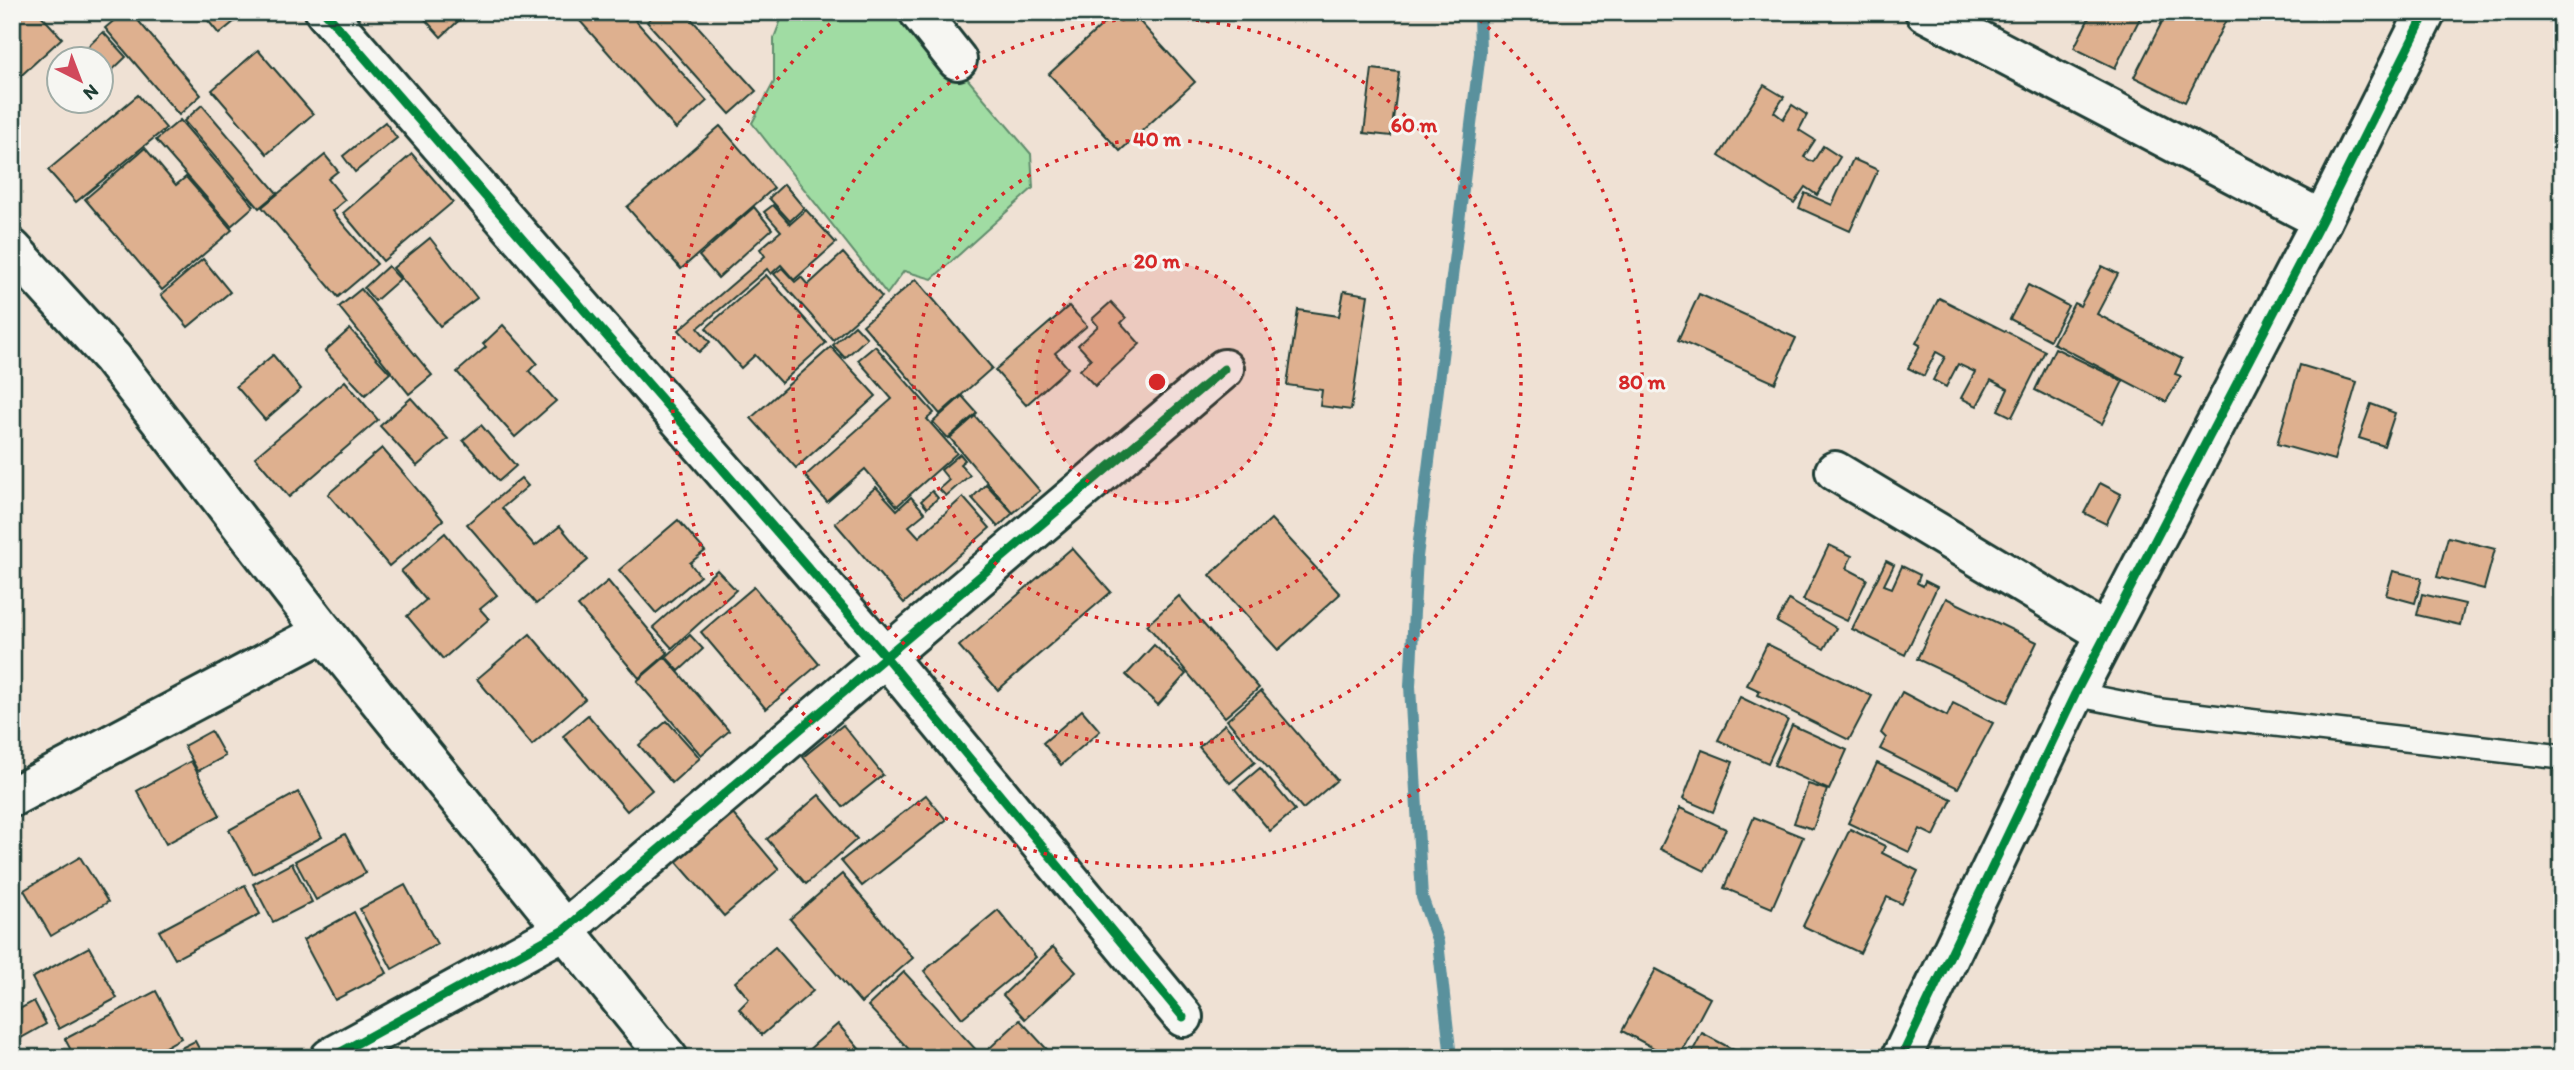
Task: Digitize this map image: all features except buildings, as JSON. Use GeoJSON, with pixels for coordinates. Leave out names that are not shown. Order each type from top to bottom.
{"type":"FeatureCollection","features":[{"type":"Feature","properties":{"kind":"street"},"geometry":{"type":"LineString","coordinates":[[325,12],[885,656],[1183,1017]]}},
{"type":"Feature","properties":{"kind":"street"},"geometry":{"type":"LineString","coordinates":[[919,12],[957,60]]}},
{"type":"Feature","properties":{"kind":"street"},"geometry":{"type":"LineString","coordinates":[[1925,12],[2322,220]]}},
{"type":"Feature","properties":{"kind":"street"},"geometry":{"type":"LineString","coordinates":[[1902,1058],[2105,633],[2322,220],[2426,12]]}},
{"type":"Feature","properties":{"kind":"street"},"geometry":{"type":"LineString","coordinates":[[12,249],[112,358],[324,632],[667,1058]]}},
{"type":"Feature","properties":{"kind":"street"},"geometry":{"type":"LineString","coordinates":[[330,1058],[564,930],[1224,369]]}},
{"type":"Feature","properties":{"kind":"street"},"geometry":{"type":"LineString","coordinates":[[1835,471],[2105,633]]}},
{"type":"Feature","properties":{"kind":"street"},"geometry":{"type":"LineString","coordinates":[[12,797],[324,632]]}},
{"type":"Feature","properties":{"kind":"lane"},"geometry":{"type":"LineString","coordinates":[[2075,694],[2161,711],[2562,757]]}},
{"type":"Feature","properties":{"kind":"green space"},"geometry":{"type":"Polygon","coordinates":[[[784,12],[837,12],[845,16],[852,12],[911,12],[1031,154],[1033,188],[932,279],[904,271],[887,294],[752,123],[774,82],[774,38],[784,12]]]}},
{"type":"Feature","properties":{"kind":"waterway"},"geometry":{"type":"LineString","coordinates":[[1451,1058],[1438,942],[1422,897],[1410,686],[1417,557],[1480,53],[1479,12]]}},
{"type":"Feature","properties":{"kind":"cycle path"},"geometry":{"type":"LineString","coordinates":[[325,12],[885,656],[1183,1017]]}},
{"type":"Feature","properties":{"kind":"cycle path"},"geometry":{"type":"LineString","coordinates":[[1901,1058],[2075,694],[2322,220],[2426,12]]}},
{"type":"Feature","properties":{"kind":"cycle path"},"geometry":{"type":"LineString","coordinates":[[330,1058],[564,930],[1224,369]]}}]}
